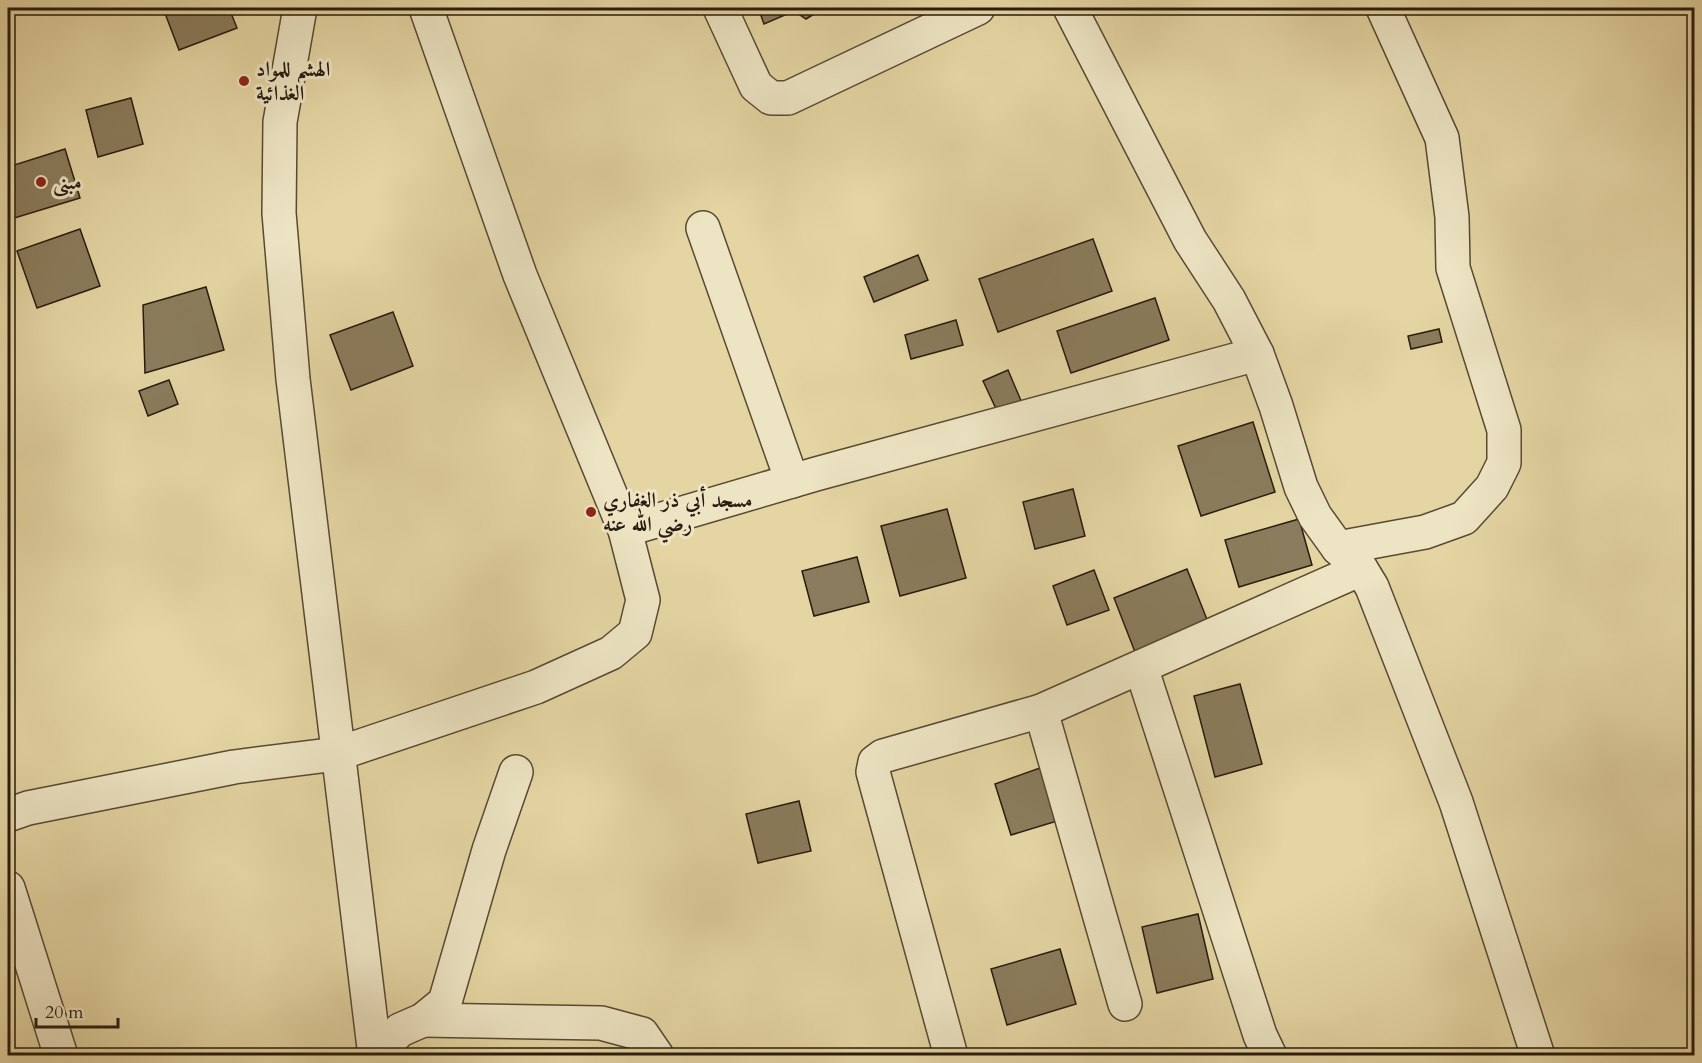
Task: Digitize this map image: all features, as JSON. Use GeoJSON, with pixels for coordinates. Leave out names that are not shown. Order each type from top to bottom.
{"type":"FeatureCollection","features":[{"type":"Feature","properties":{"kind":"street"},"geometry":{"type":"LineString","coordinates":[[300,8],[280,122],[279,213],[293,379],[375,1055]]}},
{"type":"Feature","properties":{"kind":"street"},"geometry":{"type":"LineString","coordinates":[[8,815],[39,806],[234,766],[337,754],[536,687],[611,653],[635,633],[644,600],[625,530],[520,275],[426,8]]}},
{"type":"Feature","properties":{"kind":"street"},"geometry":{"type":"LineString","coordinates":[[720,8],[756,86],[771,98],[788,99],[978,8]]}},
{"type":"Feature","properties":{"kind":"street"},"geometry":{"type":"LineString","coordinates":[[1070,8],[1191,240],[1229,300],[1257,354],[1301,487],[1315,516],[1372,587],[1455,802],[1538,1056]]}},
{"type":"Feature","properties":{"kind":"street"},"geometry":{"type":"LineString","coordinates":[[951,1056],[873,772],[875,762],[883,756],[1041,711],[1141,667],[1349,558],[1464,518],[1492,487],[1504,463],[1504,429],[1453,268],[1452,217],[1442,138],[1383,8]]}},
{"type":"Feature","properties":{"kind":"street"},"geometry":{"type":"LineString","coordinates":[[703,228],[792,481]]}},
{"type":"Feature","properties":{"kind":"street"},"geometry":{"type":"LineString","coordinates":[[625,530],[792,481],[1257,354]]}},
{"type":"Feature","properties":{"kind":"street"},"geometry":{"type":"LineString","coordinates":[[1141,667],[1260,1035],[1270,1056]]}},
{"type":"Feature","properties":{"kind":"street"},"geometry":{"type":"LineString","coordinates":[[1041,711],[1125,1004]]}},
{"type":"Feature","properties":{"kind":"street"},"geometry":{"type":"LineString","coordinates":[[375,1055],[400,1030],[423,1020],[445,1002],[489,850],[516,772]]}},
{"type":"Feature","properties":{"kind":"street"},"geometry":{"type":"LineString","coordinates":[[8,888],[61,1056]]}},
{"type":"Feature","properties":{"kind":"street"},"geometry":{"type":"LineString","coordinates":[[423,1020],[601,1023],[642,1034],[657,1056]]}},
{"type":"Feature","properties":{"kind":"building"},"geometry":{"type":"Polygon","coordinates":[[[163,8],[229,8],[237,28],[179,50],[163,8]]]}},
{"type":"Feature","properties":{"kind":"building"},"geometry":{"type":"Polygon","coordinates":[[[748,8],[824,8],[806,19],[794,11],[764,24],[760,13],[751,13],[748,8]]]}},
{"type":"Feature","properties":{"kind":"building"},"geometry":{"type":"Polygon","coordinates":[[[131,98],[143,144],[98,157],[86,110],[131,98]]]}},
{"type":"Feature","properties":{"kind":"building","name":"مبنى"},"geometry":{"type":"Polygon","coordinates":[[[65,149],[80,198],[11,219],[8,208],[8,167],[65,149]]]}},
{"type":"Feature","properties":{"kind":"building"},"geometry":{"type":"Polygon","coordinates":[[[80,229],[100,286],[37,308],[17,251],[80,229]]]}},
{"type":"Feature","properties":{"kind":"building"},"geometry":{"type":"Polygon","coordinates":[[[1093,239],[1112,291],[998,332],[979,279],[1093,239]]]}},
{"type":"Feature","properties":{"kind":"building"},"geometry":{"type":"Polygon","coordinates":[[[918,255],[928,280],[874,302],[864,277],[918,255]]]}},
{"type":"Feature","properties":{"kind":"building"},"geometry":{"type":"Polygon","coordinates":[[[206,287],[224,350],[145,373],[143,305],[206,287]]]}},
{"type":"Feature","properties":{"kind":"building"},"geometry":{"type":"Polygon","coordinates":[[[1155,298],[1169,340],[1071,373],[1057,331],[1155,298]]]}},
{"type":"Feature","properties":{"kind":"building"},"geometry":{"type":"Polygon","coordinates":[[[393,312],[413,366],[351,390],[330,335],[393,312]]]}},
{"type":"Feature","properties":{"kind":"building"},"geometry":{"type":"Polygon","coordinates":[[[956,320],[963,345],[911,359],[905,335],[956,320]]]}},
{"type":"Feature","properties":{"kind":"building"},"geometry":{"type":"Polygon","coordinates":[[[1439,329],[1442,342],[1411,349],[1408,336],[1439,329]]]}},
{"type":"Feature","properties":{"kind":"building"},"geometry":{"type":"Polygon","coordinates":[[[1008,370],[1022,403],[998,413],[983,381],[1008,370]]]}},
{"type":"Feature","properties":{"kind":"building"},"geometry":{"type":"Polygon","coordinates":[[[169,380],[178,404],[148,416],[139,391],[169,380]]]}},
{"type":"Feature","properties":{"kind":"building"},"geometry":{"type":"Polygon","coordinates":[[[1253,422],[1275,492],[1201,516],[1178,446],[1253,422]]]}},
{"type":"Feature","properties":{"kind":"building"},"geometry":{"type":"Polygon","coordinates":[[[1073,489],[1085,536],[1035,549],[1023,502],[1073,489]]]}},
{"type":"Feature","properties":{"kind":"building"},"geometry":{"type":"Polygon","coordinates":[[[947,509],[966,578],[900,596],[881,526],[947,509]]]}},
{"type":"Feature","properties":{"kind":"building"},"geometry":{"type":"Polygon","coordinates":[[[1299,519],[1312,565],[1239,587],[1225,540],[1299,519]]]}},
{"type":"Feature","properties":{"kind":"building"},"geometry":{"type":"Polygon","coordinates":[[[857,557],[869,602],[814,616],[802,571],[857,557]]]}},
{"type":"Feature","properties":{"kind":"building"},"geometry":{"type":"Polygon","coordinates":[[[1187,569],[1208,622],[1135,652],[1114,598],[1187,569]]]}},
{"type":"Feature","properties":{"kind":"building"},"geometry":{"type":"Polygon","coordinates":[[[1094,570],[1109,610],[1067,625],[1053,586],[1094,570]]]}},
{"type":"Feature","properties":{"kind":"building"},"geometry":{"type":"Polygon","coordinates":[[[1240,684],[1262,764],[1215,777],[1194,696],[1240,684]]]}},
{"type":"Feature","properties":{"kind":"building"},"geometry":{"type":"Polygon","coordinates":[[[1040,768],[1057,821],[1011,835],[995,784],[1040,768]]]}},
{"type":"Feature","properties":{"kind":"building"},"geometry":{"type":"Polygon","coordinates":[[[799,801],[811,851],[758,863],[746,814],[799,801]]]}},
{"type":"Feature","properties":{"kind":"building"},"geometry":{"type":"Polygon","coordinates":[[[1198,914],[1213,979],[1157,993],[1142,927],[1198,914]]]}},
{"type":"Feature","properties":{"kind":"building"},"geometry":{"type":"Polygon","coordinates":[[[1060,949],[1076,1004],[1007,1025],[991,969],[1060,949]]]}},
{"type":"Feature","properties":{"kind":"place","name":"الهشم للمواد الغذائية"},"geometry":{"type":"Point","coordinates":[244,81]}},
{"type":"Feature","properties":{"kind":"place","name":"مبنى"},"geometry":{"type":"Point","coordinates":[41,182]}},
{"type":"Feature","properties":{"kind":"place","name":"مسجد أبي ذر الغفاري رضي الله عنه"},"geometry":{"type":"Point","coordinates":[591,512]}}]}
